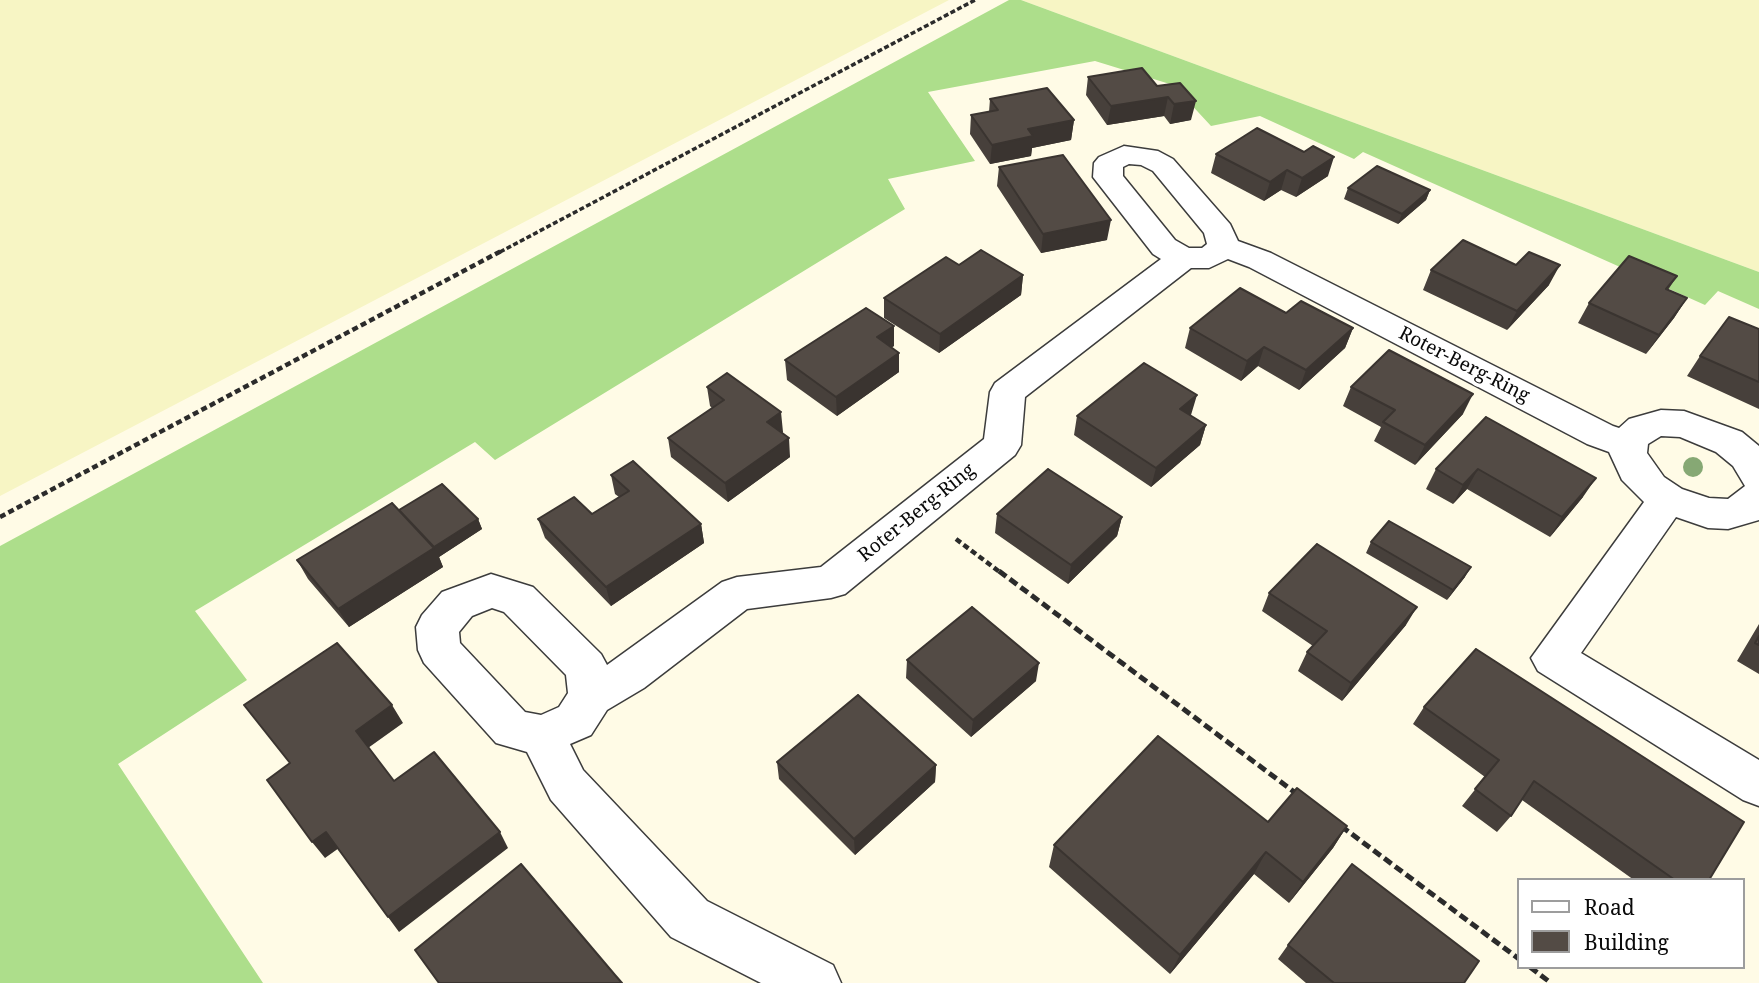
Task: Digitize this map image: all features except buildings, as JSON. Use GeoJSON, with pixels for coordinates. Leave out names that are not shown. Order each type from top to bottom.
{"type":"FeatureCollection","features":[{"type":"Feature","properties":{"kind":"street"},"geometry":{"type":"LineString","coordinates":[[1183,258],[1164,247],[1108,177],[1109,163],[1124,155],[1148,157],[1163,165],[1219,231],[1224,247]]}},
{"type":"Feature","properties":{"kind":"street","name":"Roter-Berg-Ring"},"geometry":{"type":"LineString","coordinates":[[542,734],[575,721],[591,696],[629,675],[737,594],[831,582],[1002,445],[1008,392],[1183,258],[1209,258],[1224,247],[1259,260],[1600,435],[1629,445]]}},
{"type":"Feature","properties":{"kind":"street"},"geometry":{"type":"LineString","coordinates":[[1759,476],[1746,456],[1730,442],[1684,424],[1661,423],[1642,428],[1630,439],[1628,453],[1635,470],[1650,487],[1668,499],[1708,513],[1728,514],[1746,509],[1759,496]]}},
{"type":"Feature","properties":{"kind":"street"},"geometry":{"type":"LineString","coordinates":[[1668,499],[1553,658],[1759,785]]}},
{"type":"Feature","properties":{"kind":"street"},"geometry":{"type":"LineString","coordinates":[[591,696],[586,667],[518,599],[491,591],[457,604],[437,627],[439,650],[512,729],[542,734],[567,785],[689,919],[815,983]]}},
{"type":"Feature","properties":{"kind":"path"},"geometry":{"type":"LineString","coordinates":[[0,517],[975,0]]}},
{"type":"Feature","properties":{"kind":"path"},"geometry":{"type":"LineString","coordinates":[[919,512],[1308,802]]}},
{"type":"Feature","properties":{"kind":"path"},"geometry":{"type":"LineString","coordinates":[[1330,818],[1518,958]]}},
{"type":"Feature","properties":{"kind":"path"},"geometry":{"type":"LineString","coordinates":[[1533,969],[1551,983]]}},
{"type":"Feature","properties":{"kind":"shaded area"},"geometry":{"type":"Polygon","coordinates":[[[0,0],[949,0],[0,496],[0,0]]]}},
{"type":"Feature","properties":{"kind":"shaded area"},"geometry":{"type":"Polygon","coordinates":[[[1021,0],[1759,0],[1759,272],[1021,0]]]}},
{"type":"Feature","properties":{"kind":"green space"},"geometry":{"type":"Polygon","coordinates":[[[1009,0],[1021,0],[1759,272],[1759,309],[1718,291],[1705,305],[1363,152],[1354,159],[1260,116],[1211,126],[1173,85],[1095,61],[928,92],[975,161],[888,179],[905,209],[495,460],[475,442],[195,611],[247,680],[118,764],[263,983],[0,983],[0,546],[1009,0]]]}}]}
